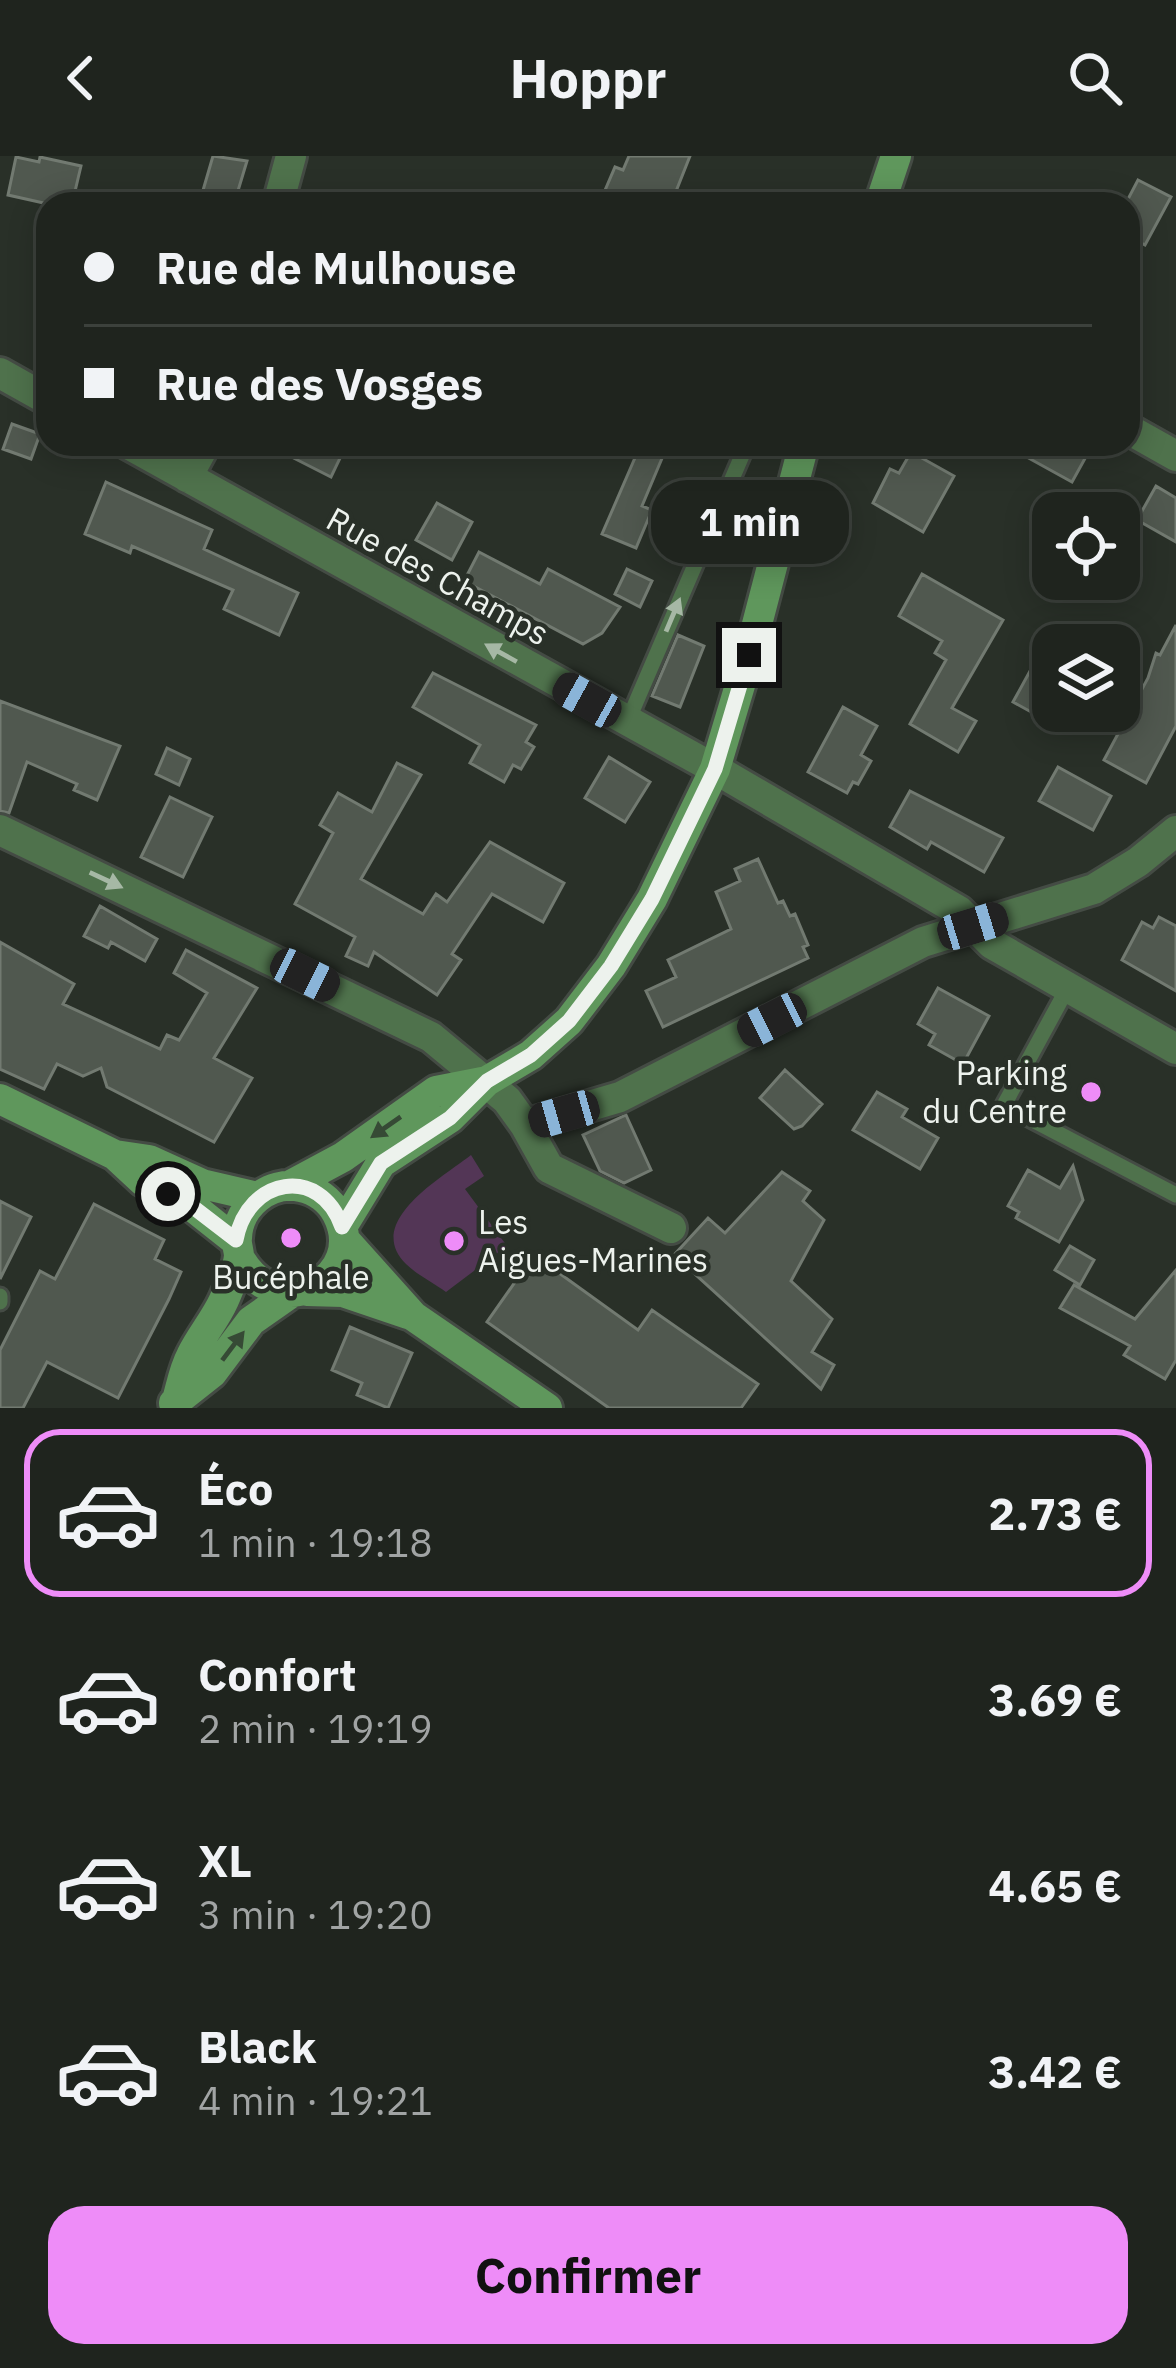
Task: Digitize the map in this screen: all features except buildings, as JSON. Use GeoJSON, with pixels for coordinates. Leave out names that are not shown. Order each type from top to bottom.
{"type":"FeatureCollection","features":[{"type":"Feature","properties":{"kind":"main road"},"geometry":{"type":"LineString","coordinates":[[884,192],[896,156]]}},
{"type":"Feature","properties":{"kind":"main road"},"geometry":{"type":"LineString","coordinates":[[174,1404],[212,1373],[251,1322],[334,1271],[343,1233],[381,1163],[450,1118],[487,1081],[531,1055],[569,1021],[611,966],[652,899],[715,769],[801,456]]}},
{"type":"Feature","properties":{"kind":"main road"},"geometry":{"type":"LineString","coordinates":[[174,1404],[189,1359],[222,1304],[246,1209],[258,1197],[290,1186],[343,1156],[436,1091],[487,1081]]}},
{"type":"Feature","properties":{"kind":"main road"},"geometry":{"type":"LineString","coordinates":[[0,1099],[115,1155],[143,1181],[193,1207],[238,1249],[260,1284],[299,1292],[343,1292],[413,1316]]}},
{"type":"Feature","properties":{"kind":"main road"},"geometry":{"type":"LineString","coordinates":[[115,1155],[148,1160],[202,1184],[258,1197]]}},
{"type":"Feature","properties":{"kind":"main road"},"geometry":{"type":"LineString","coordinates":[[290,1186],[317,1193],[328,1202],[343,1233],[413,1316],[547,1408]]}},
{"type":"Feature","properties":{"kind":"street"},"geometry":{"type":"LineString","coordinates":[[281,192],[291,156]]}},
{"type":"Feature","properties":{"kind":"street"},"geometry":{"type":"LineString","coordinates":[[0,373],[36,393]]}},
{"type":"Feature","properties":{"kind":"street"},"geometry":{"type":"LineString","coordinates":[[1140,436],[1176,456]]}},
{"type":"Feature","properties":{"kind":"street","name":"Rue des Champs"},"geometry":{"type":"LineString","coordinates":[[149,456],[715,769],[959,911],[992,944],[1176,1049]]}},
{"type":"Feature","properties":{"kind":"street"},"geometry":{"type":"LineString","coordinates":[[187,477],[198,456]]}},
{"type":"Feature","properties":{"kind":"street"},"geometry":{"type":"LineString","coordinates":[[0,830],[431,1037],[487,1081],[525,1125],[549,1168],[671,1228]]}},
{"type":"Feature","properties":{"kind":"street"},"geometry":{"type":"LineString","coordinates":[[525,1125],[620,1097],[923,942],[1094,889],[1176,831]]}},
{"type":"Feature","properties":{"kind":"lane"},"geometry":{"type":"LineString","coordinates":[[627,723],[742,456]]}},
{"type":"Feature","properties":{"kind":"lane"},"geometry":{"type":"LineString","coordinates":[[1067,988],[1004,1105],[1176,1195]]}},
{"type":"Feature","properties":{"kind":"shaded area"},"geometry":{"type":"Polygon","coordinates":[[[471,1155],[484,1176],[465,1189],[507,1246],[446,1292],[406,1264],[395,1248],[394,1232],[412,1202],[471,1155]]]}},
{"type":"Feature","properties":{"kind":"place","name":"Parking du Centre"},"geometry":{"type":"Point","coordinates":[1091,1092]}},
{"type":"Feature","properties":{"kind":"place","name":"Bucéphale"},"geometry":{"type":"Point","coordinates":[291,1238]}},
{"type":"Feature","properties":{"kind":"place","name":"Les Aigues-Marines"},"geometry":{"type":"Point","coordinates":[454,1241]}},
{"type":"Feature","properties":{"kind":"route"},"geometry":{"type":"LineString","coordinates":[[168,1194],[236,1240],[246,1209],[273,1189],[290,1186],[317,1193],[337,1214],[342,1227],[381,1163],[450,1118],[487,1081],[531,1055],[569,1021],[611,966],[652,899],[715,769],[749,655]]}}]}
